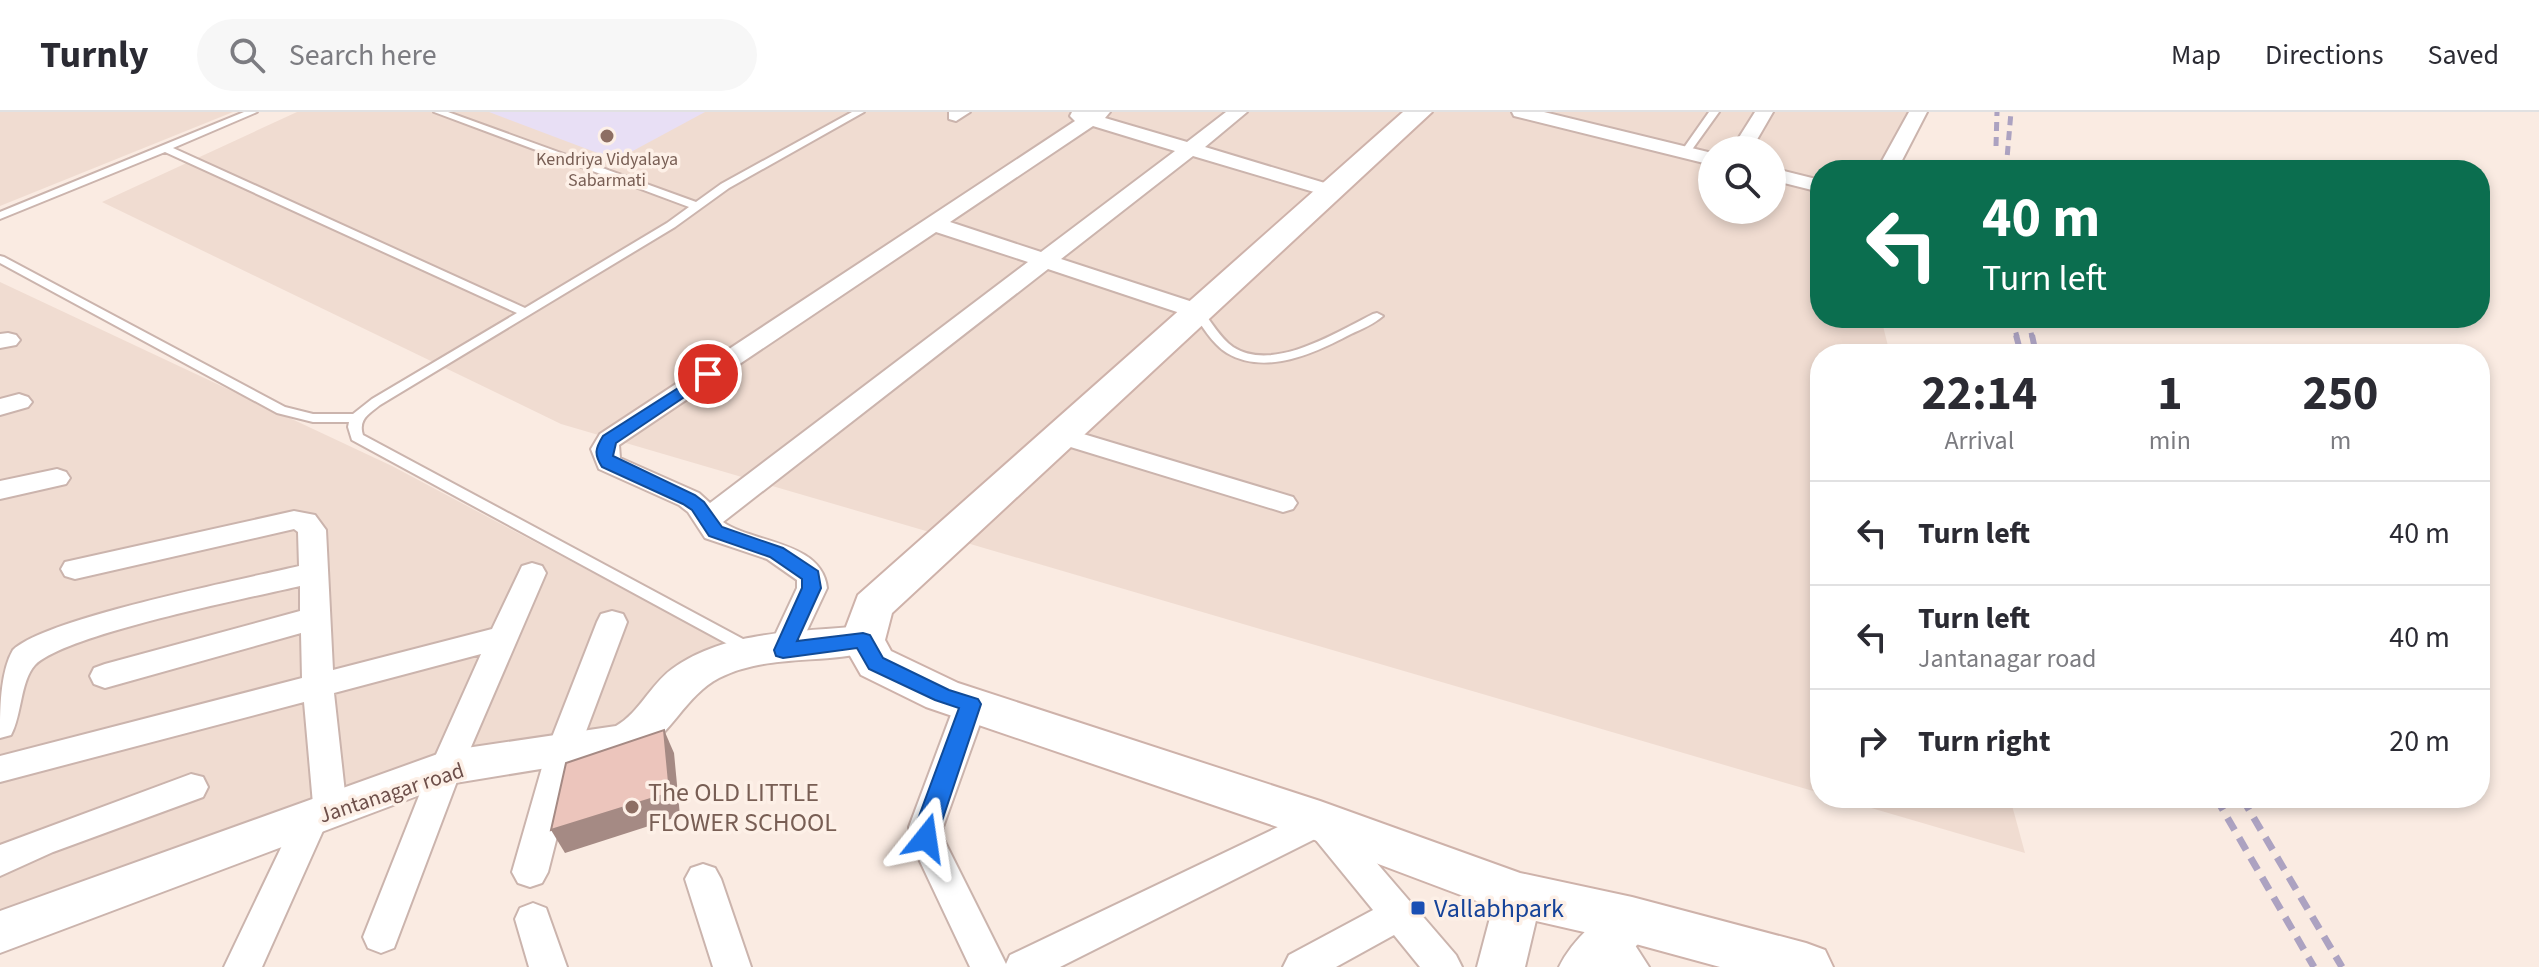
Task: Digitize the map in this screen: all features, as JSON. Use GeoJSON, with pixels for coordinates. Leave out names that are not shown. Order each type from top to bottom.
{"type":"FeatureCollection","features":[{"type":"Feature","properties":{"kind":"main road"},"geometry":{"type":"LineString","coordinates":[[1419,112],[873,606],[863,640],[876,663],[942,695],[1320,821],[1519,895],[1614,948],[1790,965]]}},
{"type":"Feature","properties":{"kind":"street"},"geometry":{"type":"LineString","coordinates":[[707,520],[1238,112]]}},
{"type":"Feature","properties":{"kind":"street"},"geometry":{"type":"LineString","coordinates":[[1521,112],[1589,120],[1698,153]]}},
{"type":"Feature","properties":{"kind":"street"},"geometry":{"type":"LineString","coordinates":[[1749,136],[1764,112]]}},
{"type":"Feature","properties":{"kind":"street"},"geometry":{"type":"LineString","coordinates":[[1892,160],[1918,112]]}},
{"type":"Feature","properties":{"kind":"street"},"geometry":{"type":"LineString","coordinates":[[771,652],[812,588],[811,576],[777,552],[715,531],[689,499],[608,463],[604,449],[609,440],[933,224],[1086,114],[1331,191]]}},
{"type":"Feature","properties":{"kind":"street"},"geometry":{"type":"LineString","coordinates":[[1786,176],[1810,182]]}},
{"type":"Feature","properties":{"kind":"street"},"geometry":{"type":"LineString","coordinates":[[933,224],[1197,311]]}},
{"type":"Feature","properties":{"kind":"street"},"geometry":{"type":"LineString","coordinates":[[1060,435],[1283,503]]}},
{"type":"Feature","properties":{"kind":"street"},"geometry":{"type":"LineString","coordinates":[[0,490],[57,478]]}},
{"type":"Feature","properties":{"kind":"street"},"geometry":{"type":"LineString","coordinates":[[75,569],[294,520],[305,522],[312,530],[321,814],[243,967]]}},
{"type":"Feature","properties":{"kind":"street"},"geometry":{"type":"LineString","coordinates":[[0,726],[24,657],[35,648],[81,632],[313,573]]}},
{"type":"Feature","properties":{"kind":"street"},"geometry":{"type":"LineString","coordinates":[[381,937],[446,768],[532,573]]}},
{"type":"Feature","properties":{"kind":"street"},"geometry":{"type":"LineString","coordinates":[[105,676],[315,618]]}},
{"type":"Feature","properties":{"kind":"street"},"geometry":{"type":"LineString","coordinates":[[530,872],[563,750],[612,622]]}},
{"type":"Feature","properties":{"kind":"street"},"geometry":{"type":"LineString","coordinates":[[0,769],[501,638]]}},
{"type":"Feature","properties":{"kind":"street","name":"Jantanagar road"},"geometry":{"type":"LineString","coordinates":[[0,932],[446,768],[624,741],[640,734],[672,693],[689,677],[719,663],[771,652],[863,640]]}},
{"type":"Feature","properties":{"kind":"street"},"geometry":{"type":"LineString","coordinates":[[971,704],[926,827],[926,838],[989,967]]}},
{"type":"Feature","properties":{"kind":"street"},"geometry":{"type":"LineString","coordinates":[[0,861],[41,842],[191,787]]}},
{"type":"Feature","properties":{"kind":"street"},"geometry":{"type":"LineString","coordinates":[[1023,967],[1320,821],[1443,967]]}},
{"type":"Feature","properties":{"kind":"street"},"geometry":{"type":"LineString","coordinates":[[703,879],[732,967]]}},
{"type":"Feature","properties":{"kind":"street"},"geometry":{"type":"LineString","coordinates":[[1501,967],[1519,895]]}},
{"type":"Feature","properties":{"kind":"street"},"geometry":{"type":"LineString","coordinates":[[1302,967],[1397,915]]}},
{"type":"Feature","properties":{"kind":"street"},"geometry":{"type":"LineString","coordinates":[[533,919],[548,967]]}},
{"type":"Feature","properties":{"kind":"lane"},"geometry":{"type":"LineString","coordinates":[[0,216],[252,112]]}},
{"type":"Feature","properties":{"kind":"lane"},"geometry":{"type":"LineString","coordinates":[[439,112],[696,206]]}},
{"type":"Feature","properties":{"kind":"lane"},"geometry":{"type":"LineString","coordinates":[[0,259],[281,410],[313,418],[356,418],[376,402],[671,225],[725,186],[859,112]]}},
{"type":"Feature","properties":{"kind":"lane"},"geometry":{"type":"LineString","coordinates":[[1543,112],[1589,120],[1698,152]]}},
{"type":"Feature","properties":{"kind":"lane"},"geometry":{"type":"LineString","coordinates":[[1688,149],[1714,112]]}},
{"type":"Feature","properties":{"kind":"lane"},"geometry":{"type":"LineString","coordinates":[[1886,160],[1910,112]]}},
{"type":"Feature","properties":{"kind":"lane"},"geometry":{"type":"LineString","coordinates":[[165,148],[527,313]]}},
{"type":"Feature","properties":{"kind":"lane"},"geometry":{"type":"LineString","coordinates":[[1197,311],[1229,350],[1257,359],[1305,352],[1377,316]]}},
{"type":"Feature","properties":{"kind":"lane"},"geometry":{"type":"LineString","coordinates":[[356,418],[354,427],[357,437],[771,652]]}},
{"type":"Feature","properties":{"kind":"lane"},"geometry":{"type":"LineString","coordinates":[[0,932],[0,957]]}},
{"type":"Feature","properties":{"kind":"shaded area"},"geometry":{"type":"Polygon","coordinates":[[[0,112],[233,112],[0,206],[0,112]]]}},
{"type":"Feature","properties":{"kind":"shaded area"},"geometry":{"type":"Polygon","coordinates":[[[297,112],[1920,112],[1894,160],[1810,160],[1810,328],[1884,328],[1888,344],[1810,344],[1810,790],[561,424],[102,202],[297,112]]]}},
{"type":"Feature","properties":{"kind":"shaded area","name":"Kendriya Vidyalaya Sabarmati"},"geometry":{"type":"Polygon","coordinates":[[[489,112],[705,112],[616,160],[489,112]]]}},
{"type":"Feature","properties":{"kind":"shaded area"},"geometry":{"type":"Polygon","coordinates":[[[0,282],[392,466],[740,651],[642,723],[433,765],[0,916],[0,282]]]}},
{"type":"Feature","properties":{"kind":"shaded area"},"geometry":{"type":"Polygon","coordinates":[[[1871,808],[2013,808],[2025,853],[1871,808]]]}},
{"type":"Feature","properties":{"kind":"building"},"geometry":{"type":"Polygon","coordinates":[[[664,730],[670,793],[551,830],[566,763],[664,730]]]}},
{"type":"Feature","properties":{"kind":"railway"},"geometry":{"type":"LineString","coordinates":[[1996,146],[1997,112]]}},
{"type":"Feature","properties":{"kind":"railway"},"geometry":{"type":"LineString","coordinates":[[2007,160],[2011,112]]}},
{"type":"Feature","properties":{"kind":"railway"},"geometry":{"type":"LineString","coordinates":[[2015,328],[2017,337]]}},
{"type":"Feature","properties":{"kind":"railway"},"geometry":{"type":"LineString","coordinates":[[2030,328],[2032,337]]}},
{"type":"Feature","properties":{"kind":"railway"},"geometry":{"type":"LineString","coordinates":[[2016,335],[2018,344]]}},
{"type":"Feature","properties":{"kind":"railway"},"geometry":{"type":"LineString","coordinates":[[2032,335],[2034,344]]}},
{"type":"Feature","properties":{"kind":"railway"},"geometry":{"type":"LineString","coordinates":[[2222,808],[2314,967]]}},
{"type":"Feature","properties":{"kind":"railway"},"geometry":{"type":"LineString","coordinates":[[2248,808],[2342,967]]}},
{"type":"Feature","properties":{"kind":"place","name":"Kendriya Vidyalaya Sabarmati"},"geometry":{"type":"Point","coordinates":[607,136]}},
{"type":"Feature","properties":{"kind":"place","name":"The OLD LITTLE FLOWER SCHOOL"},"geometry":{"type":"Point","coordinates":[632,807]}},
{"type":"Feature","properties":{"kind":"place","name":"Vallabhpark"},"geometry":{"type":"Point","coordinates":[1418,908]}},
{"type":"Feature","properties":{"kind":"route"},"geometry":{"type":"LineString","coordinates":[[708,374],[609,440],[604,456],[608,463],[689,499],[698,506],[715,531],[777,552],[811,576],[812,588],[783,650],[863,640],[876,663],[942,695],[971,704],[926,827],[926,838]]}}]}
